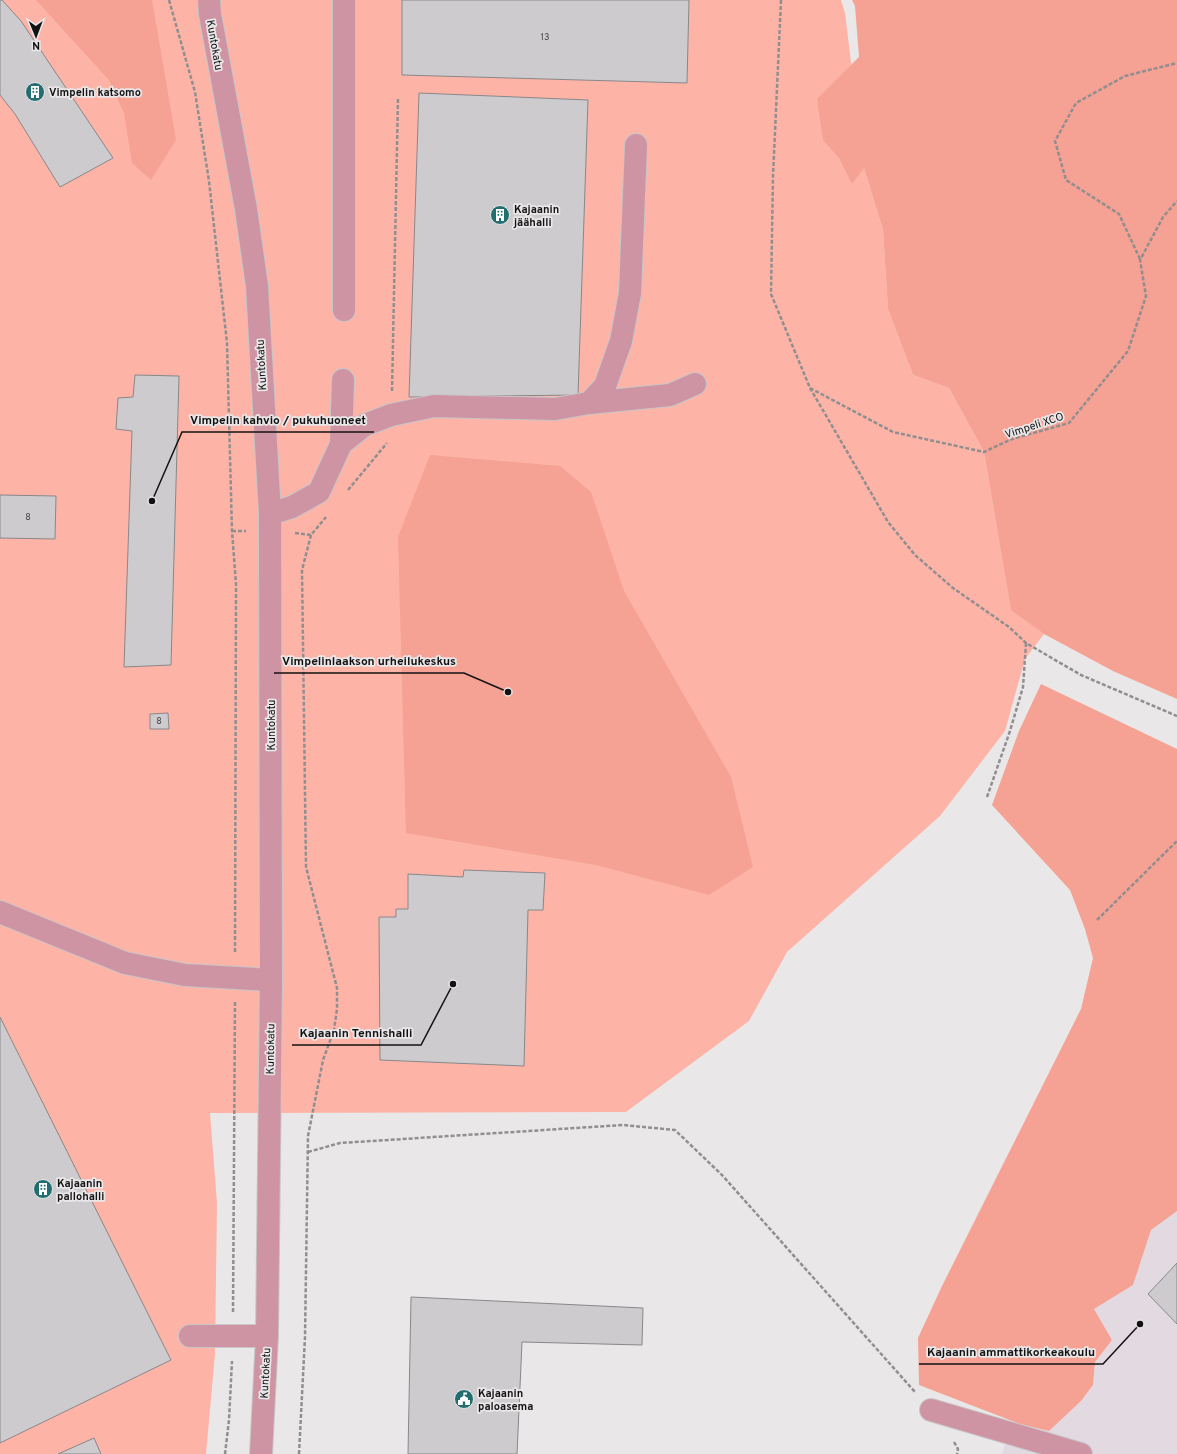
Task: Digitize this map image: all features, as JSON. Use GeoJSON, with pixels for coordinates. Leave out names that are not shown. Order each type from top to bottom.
{"type":"FeatureCollection","features":[{"type":"Feature","properties":{"kind":"street","name":"Kuntokatu"},"geometry":{"type":"LineString","coordinates":[[209,0],[210,14],[246,209],[257,286],[270,522],[271,980],[267,1336],[261,1454]]}},
{"type":"Feature","properties":{"kind":"street"},"geometry":{"type":"LineString","coordinates":[[344,0],[344,310]]}},
{"type":"Feature","properties":{"kind":"street"},"geometry":{"type":"LineString","coordinates":[[589,403],[605,386],[621,341],[630,293],[636,145]]}},
{"type":"Feature","properties":{"kind":"street"},"geometry":{"type":"LineString","coordinates":[[270,522],[318,492],[341,444],[343,380]]}},
{"type":"Feature","properties":{"kind":"street"},"geometry":{"type":"LineString","coordinates":[[341,444],[365,425],[391,415],[434,406],[555,409],[589,403],[670,395],[695,384]]}},
{"type":"Feature","properties":{"kind":"street"},"geometry":{"type":"LineString","coordinates":[[0,912],[125,963],[185,975],[271,980]]}},
{"type":"Feature","properties":{"kind":"street"},"geometry":{"type":"LineString","coordinates":[[190,1336],[267,1336]]}},
{"type":"Feature","properties":{"kind":"street"},"geometry":{"type":"LineString","coordinates":[[931,1410],[1081,1454]]}},
{"type":"Feature","properties":{"kind":"path"},"geometry":{"type":"LineString","coordinates":[[170,0],[195,92],[208,181],[227,343],[232,531],[236,584],[233,1337],[229,1420],[225,1454]]}},
{"type":"Feature","properties":{"kind":"path"},"geometry":{"type":"LineString","coordinates":[[781,0],[773,176],[771,294],[810,388],[888,522],[915,555],[953,588],[1009,627],[1026,643],[1081,675],[1177,716]]}},
{"type":"Feature","properties":{"kind":"path","name":"Vimpeli XCO"},"geometry":{"type":"LineString","coordinates":[[810,388],[829,396],[893,432],[984,452],[1012,439],[1069,422],[1128,351],[1146,296],[1140,260],[1120,214],[1066,180],[1055,141],[1076,103],[1125,76],[1177,62]]}},
{"type":"Feature","properties":{"kind":"path"},"geometry":{"type":"LineString","coordinates":[[346,493],[387,444],[391,433],[398,98]]}},
{"type":"Feature","properties":{"kind":"path"},"geometry":{"type":"LineString","coordinates":[[1140,260],[1163,217],[1177,201]]}},
{"type":"Feature","properties":{"kind":"path"},"geometry":{"type":"LineString","coordinates":[[299,1454],[305,1337],[308,1136],[323,1060],[334,1030],[337,1009],[337,988],[306,867],[302,570],[311,534],[331,511]]}},
{"type":"Feature","properties":{"kind":"path"},"geometry":{"type":"LineString","coordinates":[[232,531],[270,522],[311,534]]}},
{"type":"Feature","properties":{"kind":"path"},"geometry":{"type":"LineString","coordinates":[[987,797],[1010,731],[1023,687],[1026,643]]}},
{"type":"Feature","properties":{"kind":"path"},"geometry":{"type":"LineString","coordinates":[[1097,920],[1177,841]]}},
{"type":"Feature","properties":{"kind":"path"},"geometry":{"type":"LineString","coordinates":[[308,1152],[340,1143],[623,1125],[676,1130],[722,1175],[931,1410],[944,1425],[958,1449],[957,1454]]}},
{"type":"Feature","properties":{"kind":"shaded area"},"geometry":{"type":"Polygon","coordinates":[[[0,0],[841,0],[845,13],[864,168],[883,230],[888,309],[913,375],[949,388],[984,452],[1011,609],[1044,634],[1025,659],[1005,731],[940,816],[787,952],[749,1021],[626,1112],[210,1113],[217,1203],[215,1354],[206,1454],[0,1454],[0,0]]]}},
{"type":"Feature","properties":{"kind":"shaded area"},"geometry":{"type":"Polygon","coordinates":[[[36,0],[152,0],[176,140],[151,180],[132,163],[124,113],[109,80],[36,0]]]}},
{"type":"Feature","properties":{"kind":"shaded area"},"geometry":{"type":"Polygon","coordinates":[[[852,0],[1177,0],[1177,699],[1113,671],[1044,634],[1011,610],[984,452],[949,388],[913,375],[888,309],[883,230],[864,168],[852,184],[839,158],[823,140],[817,99],[859,57],[855,6],[852,0]]]}},
{"type":"Feature","properties":{"kind":"shaded area"},"geometry":{"type":"Polygon","coordinates":[[[430,455],[560,466],[591,492],[624,591],[731,777],[753,867],[709,895],[596,865],[406,833],[398,537],[430,455]]]}},
{"type":"Feature","properties":{"kind":"shaded area"},"geometry":{"type":"Polygon","coordinates":[[[1041,684],[1177,749],[1177,1211],[1151,1230],[1133,1285],[1094,1309],[1112,1340],[1095,1362],[1093,1385],[1081,1401],[1049,1431],[1020,1424],[919,1385],[918,1338],[942,1286],[1081,1009],[1093,958],[1085,929],[1070,890],[992,805],[1019,731],[1041,684]]]}},
{"type":"Feature","properties":{"kind":"shaded area"},"geometry":{"type":"Polygon","coordinates":[[[1177,1211],[1177,1454],[1002,1454],[1004,1447],[1020,1424],[1049,1431],[1081,1401],[1093,1385],[1095,1362],[1112,1340],[1094,1309],[1133,1285],[1151,1230],[1177,1211]]]}},
{"type":"Feature","properties":{"kind":"building","name":"Vimpelin katsomo"},"geometry":{"type":"Polygon","coordinates":[[[0,0],[2,0],[21,21],[113,158],[60,187],[15,114],[0,95],[0,0]]]}},
{"type":"Feature","properties":{"kind":"building"},"geometry":{"type":"Polygon","coordinates":[[[402,0],[689,0],[687,83],[402,75],[402,0]]]}},
{"type":"Feature","properties":{"kind":"building","name":"Kajaanin jäähalli"},"geometry":{"type":"Polygon","coordinates":[[[419,93],[588,100],[578,395],[409,397],[419,93]]]}},
{"type":"Feature","properties":{"kind":"building"},"geometry":{"type":"Polygon","coordinates":[[[135,375],[179,376],[171,665],[124,667],[132,431],[116,429],[118,398],[133,397],[135,375]]]}},
{"type":"Feature","properties":{"kind":"building"},"geometry":{"type":"Polygon","coordinates":[[[0,495],[56,496],[55,539],[0,538],[0,495]]]}},
{"type":"Feature","properties":{"kind":"building"},"geometry":{"type":"Polygon","coordinates":[[[168,713],[169,729],[150,729],[150,714],[168,713]]]}},
{"type":"Feature","properties":{"kind":"building"},"geometry":{"type":"Polygon","coordinates":[[[464,870],[545,873],[543,910],[528,910],[524,1066],[380,1060],[379,917],[396,917],[396,909],[408,909],[408,874],[463,877],[464,870]]]}},
{"type":"Feature","properties":{"kind":"building","name":"Kajaanin pallohalli"},"geometry":{"type":"Polygon","coordinates":[[[0,1017],[171,1360],[0,1443],[0,1017]]]}},
{"type":"Feature","properties":{"kind":"building"},"geometry":{"type":"Polygon","coordinates":[[[1177,1263],[1177,1324],[1148,1294],[1177,1263]]]}},
{"type":"Feature","properties":{"kind":"building","name":"Kajaanin paloasema"},"geometry":{"type":"Polygon","coordinates":[[[411,1297],[643,1308],[642,1345],[522,1342],[517,1454],[408,1454],[411,1297]]]}},
{"type":"Feature","properties":{"kind":"building"},"geometry":{"type":"Polygon","coordinates":[[[94,1438],[101,1454],[58,1454],[94,1438]]]}},
{"type":"Feature","properties":{"kind":"place","name":"Vimpelin katsomo"},"geometry":{"type":"Point","coordinates":[35,92]}},
{"type":"Feature","properties":{"kind":"place","name":"Kajaanin jäähalli"},"geometry":{"type":"Point","coordinates":[500,215]}},
{"type":"Feature","properties":{"kind":"place","name":"Vimpelin kahvio / pukuhuoneet"},"geometry":{"type":"Point","coordinates":[152,501]}},
{"type":"Feature","properties":{"kind":"place","name":"Vimpelinlaakson urheilukeskus"},"geometry":{"type":"Point","coordinates":[508,692]}},
{"type":"Feature","properties":{"kind":"place","name":"Kajaanin Tennishalli"},"geometry":{"type":"Point","coordinates":[453,984]}},
{"type":"Feature","properties":{"kind":"place","name":"Kajaanin pallohalli"},"geometry":{"type":"Point","coordinates":[43,1189]}},
{"type":"Feature","properties":{"kind":"place","name":"Kajaanin ammattikorkeakoulu"},"geometry":{"type":"Point","coordinates":[1140,1324]}},
{"type":"Feature","properties":{"kind":"place","name":"Kajaanin paloasema"},"geometry":{"type":"Point","coordinates":[464,1399]}}]}
